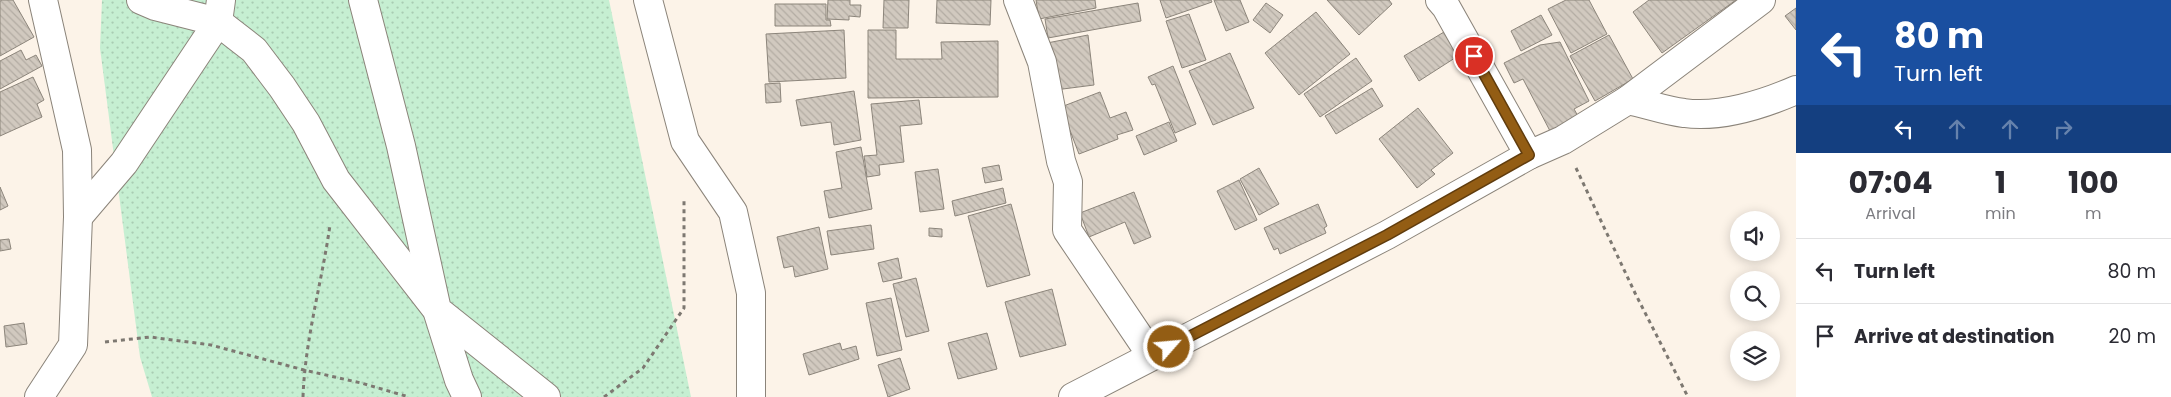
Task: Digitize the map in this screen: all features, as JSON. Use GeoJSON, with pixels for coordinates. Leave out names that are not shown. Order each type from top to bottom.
{"type":"FeatureCollection","features":[{"type":"Feature","properties":{"kind":"street"},"geometry":{"type":"LineString","coordinates":[[39,397],[73,345],[78,217],[77,150],[43,0]]}},
{"type":"Feature","properties":{"kind":"street"},"geometry":{"type":"LineString","coordinates":[[141,0],[156,6],[220,11],[254,50],[282,87],[306,124],[336,180],[437,310],[546,397]]}},
{"type":"Feature","properties":{"kind":"street"},"geometry":{"type":"LineString","coordinates":[[363,0],[401,146],[437,310],[459,380],[467,397]]}},
{"type":"Feature","properties":{"kind":"street"},"geometry":{"type":"LineString","coordinates":[[648,0],[685,141],[733,212],[752,293],[752,397]]}},
{"type":"Feature","properties":{"kind":"street"},"geometry":{"type":"LineString","coordinates":[[1018,0],[1042,62],[1061,161],[1068,182],[1067,230],[1152,356]]}},
{"type":"Feature","properties":{"kind":"street"},"geometry":{"type":"LineString","coordinates":[[1440,0],[1446,7],[1529,155]]}},
{"type":"Feature","properties":{"kind":"street"},"geometry":{"type":"LineString","coordinates":[[1073,397],[1387,235],[1529,155],[1563,140],[1628,100],[1761,0]]}},
{"type":"Feature","properties":{"kind":"street"},"geometry":{"type":"LineString","coordinates":[[78,217],[124,163],[220,11]]}},
{"type":"Feature","properties":{"kind":"street"},"geometry":{"type":"LineString","coordinates":[[1628,100],[1686,113],[1722,112],[1767,103],[1796,90]]}},
{"type":"Feature","properties":{"kind":"path"},"geometry":{"type":"LineString","coordinates":[[1563,140],[1635,293],[1688,397]]}},
{"type":"Feature","properties":{"kind":"path"},"geometry":{"type":"LineString","coordinates":[[303,397],[304,370],[324,271],[336,180]]}},
{"type":"Feature","properties":{"kind":"path"},"geometry":{"type":"LineString","coordinates":[[604,397],[643,368],[684,308],[684,198]]}},
{"type":"Feature","properties":{"kind":"path"},"geometry":{"type":"LineString","coordinates":[[73,345],[150,337],[211,345],[409,397]]}},
{"type":"Feature","properties":{"kind":"green space"},"geometry":{"type":"Polygon","coordinates":[[[102,0],[609,0],[691,397],[152,397],[140,357],[100,48],[102,0]]]}},
{"type":"Feature","properties":{"kind":"building"},"geometry":{"type":"Polygon","coordinates":[[[13,0],[34,37],[0,56],[0,1],[13,0]]]}},
{"type":"Feature","properties":{"kind":"building"},"geometry":{"type":"Polygon","coordinates":[[[828,0],[850,0],[850,5],[861,5],[860,17],[849,16],[849,20],[827,19],[828,0]]]}},
{"type":"Feature","properties":{"kind":"building"},"geometry":{"type":"Polygon","coordinates":[[[884,0],[909,0],[908,28],[883,28],[884,0]]]}},
{"type":"Feature","properties":{"kind":"building"},"geometry":{"type":"Polygon","coordinates":[[[937,0],[991,0],[990,25],[936,23],[937,0]]]}},
{"type":"Feature","properties":{"kind":"building"},"geometry":{"type":"Polygon","coordinates":[[[1036,0],[1095,0],[1096,8],[1039,19],[1036,0]]]}},
{"type":"Feature","properties":{"kind":"building"},"geometry":{"type":"Polygon","coordinates":[[[1160,0],[1211,0],[1212,2],[1166,18],[1160,0]]]}},
{"type":"Feature","properties":{"kind":"building"},"geometry":{"type":"Polygon","coordinates":[[[1214,0],[1240,0],[1249,22],[1226,31],[1214,0]]]}},
{"type":"Feature","properties":{"kind":"building"},"geometry":{"type":"Polygon","coordinates":[[[1327,0],[1389,0],[1392,4],[1359,35],[1327,0]]]}},
{"type":"Feature","properties":{"kind":"building"},"geometry":{"type":"Polygon","coordinates":[[[1566,0],[1589,0],[1607,34],[1571,53],[1548,9],[1566,0]]]}},
{"type":"Feature","properties":{"kind":"building"},"geometry":{"type":"Polygon","coordinates":[[[1649,0],[1736,0],[1662,53],[1633,12],[1649,0]]]}},
{"type":"Feature","properties":{"kind":"building"},"geometry":{"type":"Polygon","coordinates":[[[1138,3],[1141,21],[1048,38],[1045,19],[1138,3]]]}},
{"type":"Feature","properties":{"kind":"building"},"geometry":{"type":"Polygon","coordinates":[[[1266,3],[1283,15],[1270,33],[1253,20],[1266,3]]]}},
{"type":"Feature","properties":{"kind":"building"},"geometry":{"type":"Polygon","coordinates":[[[775,4],[826,4],[826,20],[830,20],[831,26],[775,26],[775,4]]]}},
{"type":"Feature","properties":{"kind":"building"},"geometry":{"type":"Polygon","coordinates":[[[1796,8],[1796,30],[1785,16],[1796,8]]]}},
{"type":"Feature","properties":{"kind":"building"},"geometry":{"type":"Polygon","coordinates":[[[1316,12],[1350,54],[1299,95],[1265,53],[1316,12]]]}},
{"type":"Feature","properties":{"kind":"building"},"geometry":{"type":"Polygon","coordinates":[[[1189,14],[1206,60],[1182,68],[1166,21],[1189,14]]]}},
{"type":"Feature","properties":{"kind":"building"},"geometry":{"type":"Polygon","coordinates":[[[1541,15],[1552,35],[1521,51],[1511,31],[1541,15]]]}},
{"type":"Feature","properties":{"kind":"building"},"geometry":{"type":"Polygon","coordinates":[[[844,30],[846,78],[769,82],[766,34],[844,30]]]}},
{"type":"Feature","properties":{"kind":"building"},"geometry":{"type":"Polygon","coordinates":[[[868,30],[896,30],[896,59],[942,59],[941,42],[998,41],[998,97],[868,98],[868,30]]]}},
{"type":"Feature","properties":{"kind":"building"},"geometry":{"type":"Polygon","coordinates":[[[1444,32],[1458,56],[1419,81],[1404,56],[1444,32]]]}},
{"type":"Feature","properties":{"kind":"building"},"geometry":{"type":"Polygon","coordinates":[[[1088,35],[1094,85],[1055,90],[1047,43],[1088,35]]]}},
{"type":"Feature","properties":{"kind":"building"},"geometry":{"type":"Polygon","coordinates":[[[1609,35],[1633,79],[1595,101],[1570,56],[1609,35]]]}},
{"type":"Feature","properties":{"kind":"building"},"geometry":{"type":"Polygon","coordinates":[[[1560,42],[1589,101],[1574,109],[1578,116],[1550,131],[1523,79],[1514,83],[1504,63],[1540,45],[1560,42]]]}},
{"type":"Feature","properties":{"kind":"building"},"geometry":{"type":"Polygon","coordinates":[[[21,50],[26,60],[36,55],[42,66],[0,89],[0,61],[21,50]]]}},
{"type":"Feature","properties":{"kind":"building"},"geometry":{"type":"Polygon","coordinates":[[[1230,53],[1254,108],[1213,125],[1189,71],[1230,53]]]}},
{"type":"Feature","properties":{"kind":"building"},"geometry":{"type":"Polygon","coordinates":[[[1356,58],[1372,81],[1320,117],[1304,94],[1356,58]]]}},
{"type":"Feature","properties":{"kind":"building"},"geometry":{"type":"Polygon","coordinates":[[[1173,66],[1196,124],[1175,133],[1155,84],[1152,85],[1148,77],[1173,66]]]}},
{"type":"Feature","properties":{"kind":"building"},"geometry":{"type":"Polygon","coordinates":[[[33,77],[44,100],[37,104],[42,117],[0,136],[0,92],[33,77]]]}},
{"type":"Feature","properties":{"kind":"building"},"geometry":{"type":"Polygon","coordinates":[[[780,83],[781,102],[766,103],[765,84],[780,83]]]}},
{"type":"Feature","properties":{"kind":"building"},"geometry":{"type":"Polygon","coordinates":[[[1372,88],[1383,106],[1336,134],[1325,116],[1372,88]]]}},
{"type":"Feature","properties":{"kind":"building"},"geometry":{"type":"Polygon","coordinates":[[[854,91],[861,140],[834,145],[831,122],[801,126],[796,100],[854,91]]]}},
{"type":"Feature","properties":{"kind":"building"},"geometry":{"type":"Polygon","coordinates":[[[1100,92],[1110,118],[1126,112],[1133,130],[1117,135],[1118,139],[1079,154],[1061,107],[1100,92]]]}},
{"type":"Feature","properties":{"kind":"building"},"geometry":{"type":"Polygon","coordinates":[[[919,100],[922,124],[900,126],[904,162],[879,165],[880,175],[867,177],[864,156],[877,155],[871,104],[919,100]]]}},
{"type":"Feature","properties":{"kind":"building"},"geometry":{"type":"Polygon","coordinates":[[[1418,108],[1453,153],[1431,170],[1435,174],[1417,188],[1379,139],[1418,108]]]}},
{"type":"Feature","properties":{"kind":"building"},"geometry":{"type":"Polygon","coordinates":[[[1169,122],[1177,141],[1144,155],[1136,136],[1169,122]]]}},
{"type":"Feature","properties":{"kind":"building"},"geometry":{"type":"Polygon","coordinates":[[[861,147],[872,209],[829,218],[824,191],[842,188],[836,152],[861,147]]]}},
{"type":"Feature","properties":{"kind":"building"},"geometry":{"type":"Polygon","coordinates":[[[999,165],[1002,180],[985,183],[982,168],[999,165]]]}},
{"type":"Feature","properties":{"kind":"building"},"geometry":{"type":"Polygon","coordinates":[[[1259,168],[1279,204],[1259,215],[1240,179],[1259,168]]]}},
{"type":"Feature","properties":{"kind":"building"},"geometry":{"type":"Polygon","coordinates":[[[938,169],[944,209],[920,212],[915,172],[938,169]]]}},
{"type":"Feature","properties":{"kind":"building"},"geometry":{"type":"Polygon","coordinates":[[[1239,180],[1257,220],[1235,230],[1217,191],[1239,180]]]}},
{"type":"Feature","properties":{"kind":"building"},"geometry":{"type":"Polygon","coordinates":[[[0,187],[8,206],[0,210],[0,187]]]}},
{"type":"Feature","properties":{"kind":"building"},"geometry":{"type":"Polygon","coordinates":[[[1003,188],[1006,203],[955,216],[952,201],[1003,188]]]}},
{"type":"Feature","properties":{"kind":"building"},"geometry":{"type":"Polygon","coordinates":[[[1134,192],[1151,237],[1134,244],[1125,222],[1089,237],[1080,213],[1134,192]]]}},
{"type":"Feature","properties":{"kind":"building"},"geometry":{"type":"Polygon","coordinates":[[[1011,204],[1030,275],[987,287],[968,216],[1011,204]]]}},
{"type":"Feature","properties":{"kind":"building"},"geometry":{"type":"Polygon","coordinates":[[[1318,204],[1327,226],[1324,228],[1326,233],[1280,254],[1278,248],[1274,250],[1264,228],[1318,204]]]}},
{"type":"Feature","properties":{"kind":"building"},"geometry":{"type":"Polygon","coordinates":[[[871,225],[874,249],[831,255],[827,231],[871,225]]]}},
{"type":"Feature","properties":{"kind":"building"},"geometry":{"type":"Polygon","coordinates":[[[819,227],[828,269],[795,277],[793,266],[784,268],[777,237],[819,227]]]}},
{"type":"Feature","properties":{"kind":"building"},"geometry":{"type":"Polygon","coordinates":[[[929,228],[942,229],[942,237],[929,236],[929,228]]]}},
{"type":"Feature","properties":{"kind":"building"},"geometry":{"type":"Polygon","coordinates":[[[9,239],[11,249],[0,251],[0,240],[9,239]]]}},
{"type":"Feature","properties":{"kind":"building"},"geometry":{"type":"Polygon","coordinates":[[[898,258],[902,278],[883,282],[878,263],[898,258]]]}},
{"type":"Feature","properties":{"kind":"building"},"geometry":{"type":"Polygon","coordinates":[[[916,278],[929,331],[906,337],[893,284],[916,278]]]}},
{"type":"Feature","properties":{"kind":"building"},"geometry":{"type":"Polygon","coordinates":[[[1052,289],[1066,345],[1020,357],[1005,302],[1052,289]]]}},
{"type":"Feature","properties":{"kind":"building"},"geometry":{"type":"Polygon","coordinates":[[[891,298],[902,350],[877,356],[866,303],[891,298]]]}},
{"type":"Feature","properties":{"kind":"building"},"geometry":{"type":"Polygon","coordinates":[[[24,323],[27,344],[6,347],[4,326],[24,323]]]}},
{"type":"Feature","properties":{"kind":"building"},"geometry":{"type":"Polygon","coordinates":[[[987,333],[997,369],[958,379],[948,343],[987,333]]]}},
{"type":"Feature","properties":{"kind":"building"},"geometry":{"type":"Polygon","coordinates":[[[840,343],[842,350],[856,346],[859,359],[809,375],[803,354],[840,343]]]}},
{"type":"Feature","properties":{"kind":"building"},"geometry":{"type":"Polygon","coordinates":[[[900,358],[910,389],[888,397],[878,365],[900,358]]]}},
{"type":"Feature","properties":{"kind":"route"},"geometry":{"type":"LineString","coordinates":[[1169,347],[1387,235],[1529,155],[1474,56]]}}]}
